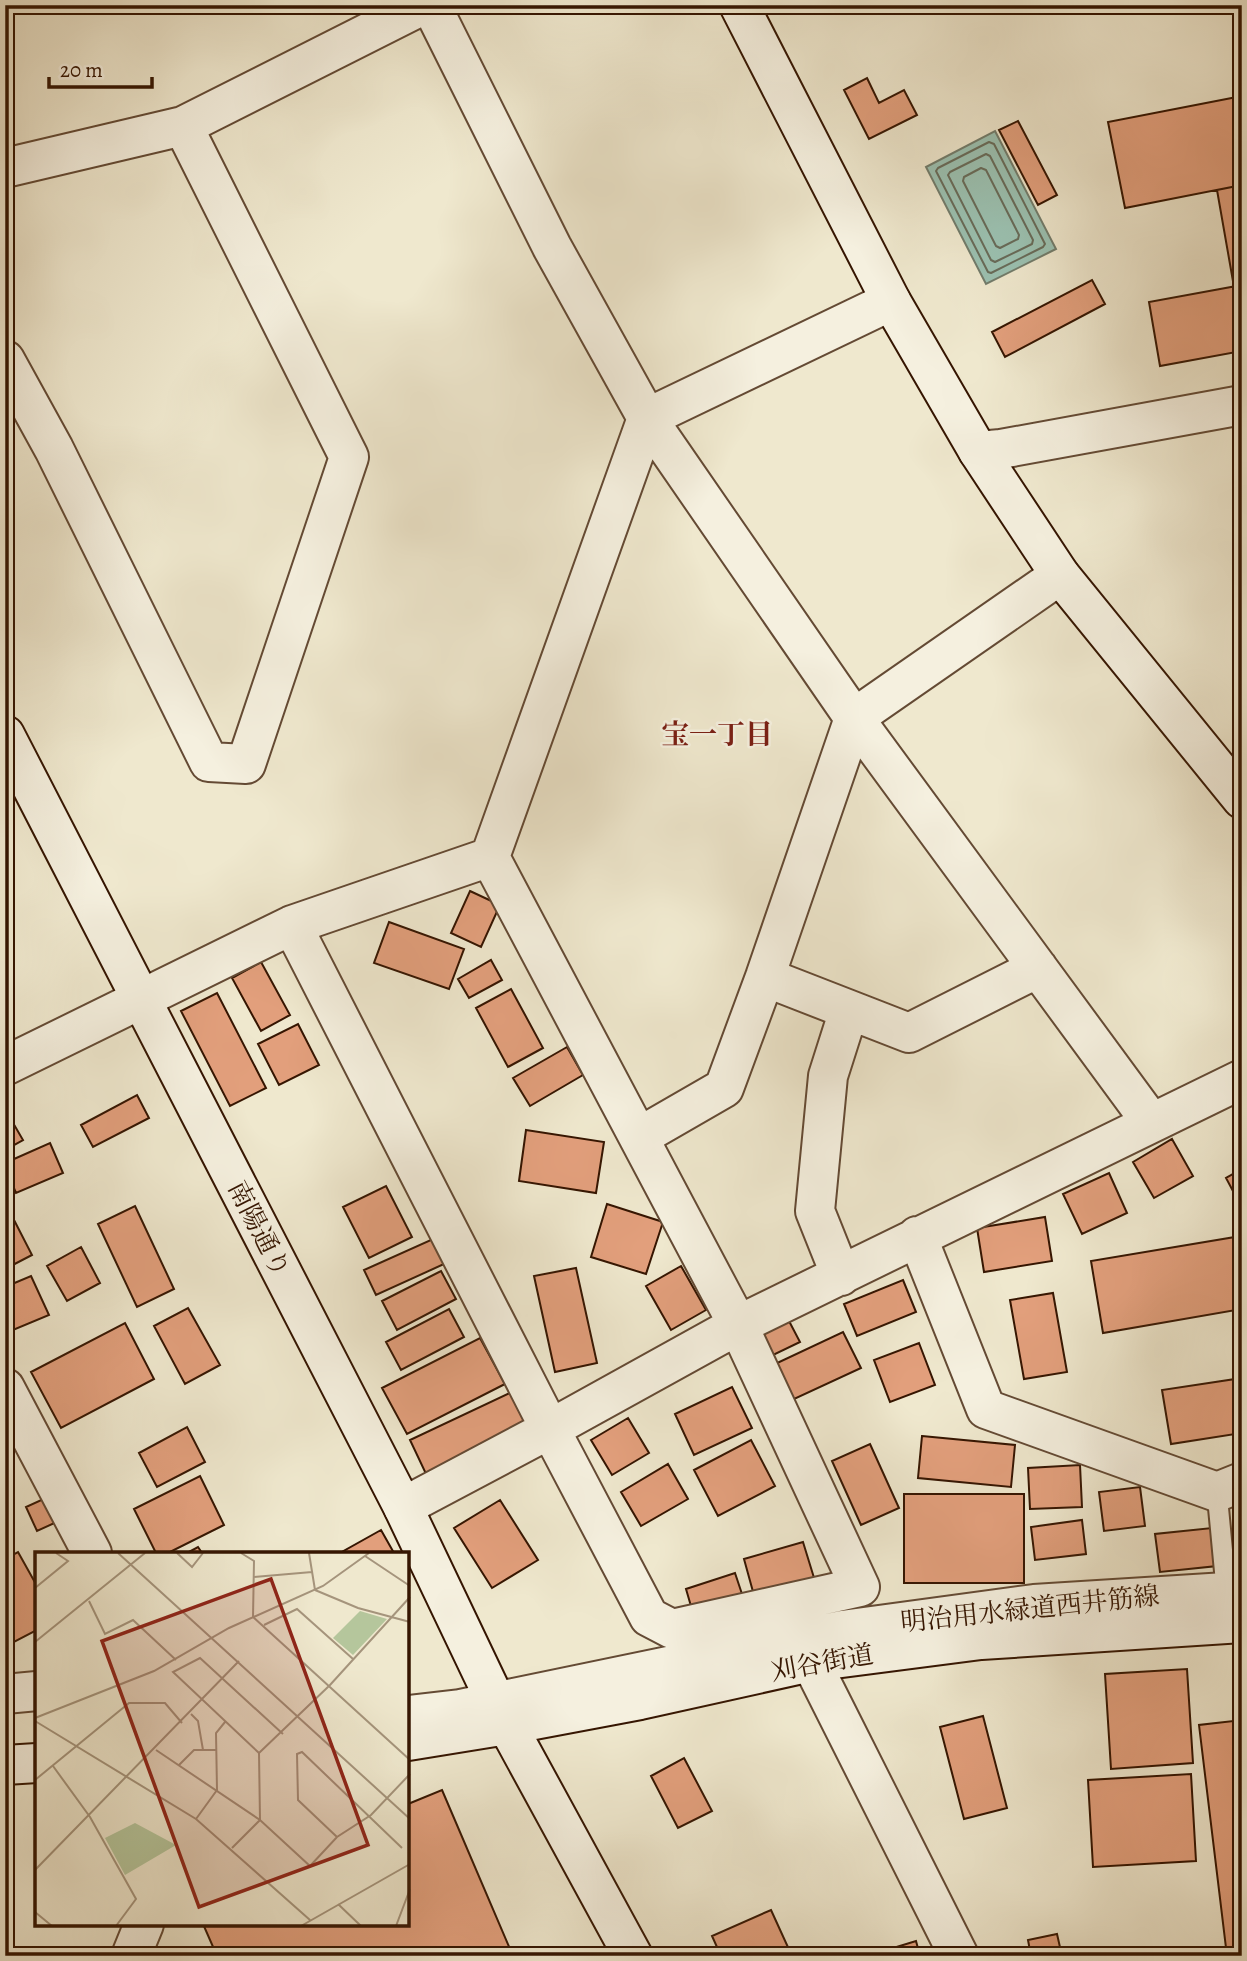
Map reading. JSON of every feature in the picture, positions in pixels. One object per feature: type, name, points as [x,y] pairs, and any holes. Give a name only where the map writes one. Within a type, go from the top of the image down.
[{"type":"street","points":[[5,168],[183,126],[423,5]]},
{"type":"street","points":[[432,5],[552,247],[647,418],[854,718],[1151,1122]]},
{"type":"street","points":[[739,5],[891,301],[978,451],[1060,575],[1242,799]]},
{"type":"street","points":[[5,360],[54,449],[209,762],[246,764],[349,457],[183,126]]},
{"type":"street","points":[[292,925],[649,1617],[673,1629],[860,1587],[738,1325],[490,858],[647,418],[891,301]]},
{"type":"street","points":[[978,451],[1242,405]]},
{"type":"street","points":[[639,1137],[724,1088],[854,718],[1060,575]]},
{"type":"street","name":"南陽通り","points":[[5,735],[402,1507],[502,1713],[633,1956]]},
{"type":"street","points":[[5,1066],[292,925],[490,858]]},
{"type":"street","points":[[765,977],[909,1033],[1038,968]]},
{"type":"street","points":[[841,1276],[815,1211],[828,1076],[849,1010]]},
{"type":"street","points":[[402,1507],[738,1325],[1242,1079]]},
{"type":"street","points":[[917,1236],[986,1409],[1229,1487]]},
{"type":"street","points":[[5,1388],[91,1552]]},
{"type":"street","name":"明治用水緑道西井筋線","points":[[410,1715],[460,1709],[502,1713],[842,1630],[1034,1604],[1235,1607]]},
{"type":"street","name":"刈谷街道","points":[[410,1740],[502,1713],[640,1700],[811,1662],[1235,1607]]},
{"type":"street","points":[[811,1662],[959,1956]]},
{"type":"street","points":[[5,1694],[35,1691]]},
{"type":"street","points":[[5,1718],[35,1717]]},
{"type":"street","points":[[5,1765],[35,1763]]},
{"type":"street","points":[[131,1956],[143,1926]]},
{"type":"lane","points":[[1229,1487],[1235,1607]]},
{"type":"water","points":[[995,131],[1056,249],[986,284],[926,167]]},
{"type":"building","points":[[867,78],[879,103],[904,90],[917,115],[869,139],[844,90]]},
{"type":"building","points":[[1242,96],[1242,185],[1125,208],[1108,122]]},
{"type":"building","points":[[1018,121],[1057,195],[1038,205],[999,130]]},
{"type":"building","points":[[1237,186],[1242,217],[1242,285],[1234,287],[1217,190]]},
{"type":"building","points":[[1092,280],[1105,304],[1005,357],[992,332]]},
{"type":"building","points":[[1242,285],[1242,351],[1160,366],[1149,302]]},
{"type":"building","points":[[470,891],[500,905],[481,947],[451,933]]},
{"type":"building","points":[[389,922],[464,949],[449,989],[374,963]]},
{"type":"building","points":[[491,960],[502,980],[469,998],[458,979]]},
{"type":"building","points":[[261,962],[290,1015],[261,1031],[232,978]]},
{"type":"building","points":[[511,989],[543,1048],[508,1067],[476,1008]]},
{"type":"building","points":[[217,993],[266,1088],[230,1106],[181,1011]]},
{"type":"building","points":[[298,1024],[319,1065],[279,1085],[258,1044]]},
{"type":"building","points":[[567,1047],[583,1075],[530,1106],[513,1078]]},
{"type":"building","points":[[137,1095],[149,1118],[93,1147],[81,1125]]},
{"type":"building","points":[[5,1109],[23,1140],[5,1150]]},
{"type":"building","points":[[526,1130],[604,1142],[596,1193],[519,1181]]},
{"type":"building","points":[[1172,1139],[1193,1176],[1154,1198],[1133,1162]]},
{"type":"building","points":[[50,1143],[63,1173],[16,1193],[5,1163]]},
{"type":"building","points":[[1242,1169],[1242,1208],[1226,1178]]},
{"type":"building","points":[[1109,1173],[1127,1213],[1082,1234],[1063,1194]]},
{"type":"building","points":[[386,1186],[412,1237],[369,1258],[343,1207]]},
{"type":"building","points":[[607,1204],[663,1222],[646,1274],[591,1257]]},
{"type":"building","points":[[135,1206],[174,1289],[137,1307],[98,1224]]},
{"type":"building","points":[[1045,1217],[1052,1261],[984,1272],[977,1228]]},
{"type":"building","points":[[13,1218],[32,1255],[5,1269],[5,1222]]},
{"type":"building","points":[[1241,1236],[1242,1309],[1103,1333],[1091,1261]]},
{"type":"building","points":[[433,1239],[444,1264],[376,1295],[364,1270]]},
{"type":"building","points":[[81,1247],[100,1283],[67,1301],[47,1266]]},
{"type":"building","points":[[681,1266],[706,1310],[671,1330],[646,1286]]},
{"type":"building","points":[[576,1268],[597,1363],[555,1372],[534,1276]]},
{"type":"building","points":[[441,1271],[456,1299],[397,1330],[382,1301]]},
{"type":"building","points":[[31,1276],[49,1315],[13,1330],[5,1312],[5,1287]]},
{"type":"building","points":[[903,1280],[916,1312],[857,1336],[844,1304]]},
{"type":"building","points":[[1053,1293],[1067,1372],[1024,1379],[1010,1300]]},
{"type":"building","points":[[188,1308],[220,1365],[185,1384],[154,1326]]},
{"type":"building","points":[[449,1309],[464,1337],[401,1370],[386,1342]]},
{"type":"building","points":[[789,1321],[800,1342],[769,1357],[759,1336]]},
{"type":"building","points":[[125,1323],[154,1379],[61,1428],[31,1372]]},
{"type":"building","points":[[843,1332],[861,1368],[792,1400],[775,1364]]},
{"type":"building","points":[[480,1338],[505,1384],[407,1434],[382,1388]]},
{"type":"building","points":[[919,1343],[935,1385],[890,1402],[874,1360]]},
{"type":"building","points":[[1242,1378],[1242,1433],[1171,1444],[1162,1390]]},
{"type":"building","points":[[732,1387],[752,1428],[694,1455],[675,1414]]},
{"type":"building","points":[[514,1391],[531,1428],[427,1476],[410,1440]]},
{"type":"building","points":[[628,1418],[649,1453],[612,1475],[591,1440]]},
{"type":"building","points":[[187,1427],[205,1462],[157,1487],[139,1453]]},
{"type":"building","points":[[922,1436],[1015,1445],[1011,1487],[918,1478]]},
{"type":"building","points":[[751,1440],[775,1486],[718,1516],[694,1470]]},
{"type":"building","points":[[870,1444],[899,1508],[861,1525],[832,1461]]},
{"type":"building","points":[[668,1464],[688,1499],[641,1526],[621,1492]]},
{"type":"building","points":[[1080,1465],[1082,1507],[1030,1509],[1028,1468]]},
{"type":"building","points":[[200,1476],[224,1525],[170,1552],[156,1552],[134,1509]]},
{"type":"building","points":[[1140,1487],[1145,1526],[1104,1531],[1099,1492]]},
{"type":"building","points":[[904,1494],[1024,1494],[1024,1583],[904,1583]]},
{"type":"building","points":[[50,1496],[61,1520],[37,1531],[26,1507]]},
{"type":"building","points":[[500,1500],[538,1560],[492,1588],[454,1528]]},
{"type":"building","points":[[1082,1520],[1086,1554],[1035,1560],[1031,1527]]},
{"type":"building","points":[[1212,1528],[1217,1566],[1160,1572],[1155,1534]]},
{"type":"building","points":[[381,1530],[393,1552],[342,1552]]},
{"type":"building","points":[[803,1542],[815,1581],[755,1599],[744,1559]]},
{"type":"building","points":[[198,1547],[201,1552],[189,1552]]},
{"type":"building","points":[[18,1552],[35,1582],[35,1631],[12,1643],[5,1632],[5,1559]]},
{"type":"building","points":[[735,1573],[743,1597],[693,1613],[686,1589]]},
{"type":"building","points":[[1187,1669],[1193,1763],[1111,1769],[1105,1674]]},
{"type":"building","points":[[983,1716],[1007,1808],[964,1819],[940,1727]]},
{"type":"building","points":[[1242,1720],[1242,1956],[1227,1956],[1199,1725]]},
{"type":"building","points":[[684,1758],[712,1811],[678,1828],[651,1776]]},
{"type":"building","points":[[1191,1774],[1196,1861],[1093,1867],[1088,1780]]},
{"type":"building","points":[[442,1790],[513,1956],[217,1956],[204,1926],[410,1926],[410,1803]]},
{"type":"building","points":[[771,1910],[792,1956],[721,1956],[712,1936]]},
{"type":"building","points":[[1057,1934],[1062,1956],[1031,1956],[1028,1940]]},
{"type":"building","points":[[916,1941],[920,1956],[867,1956]]},
{"type":"district","name":"宝一丁目","points":[[717,735]]}]
